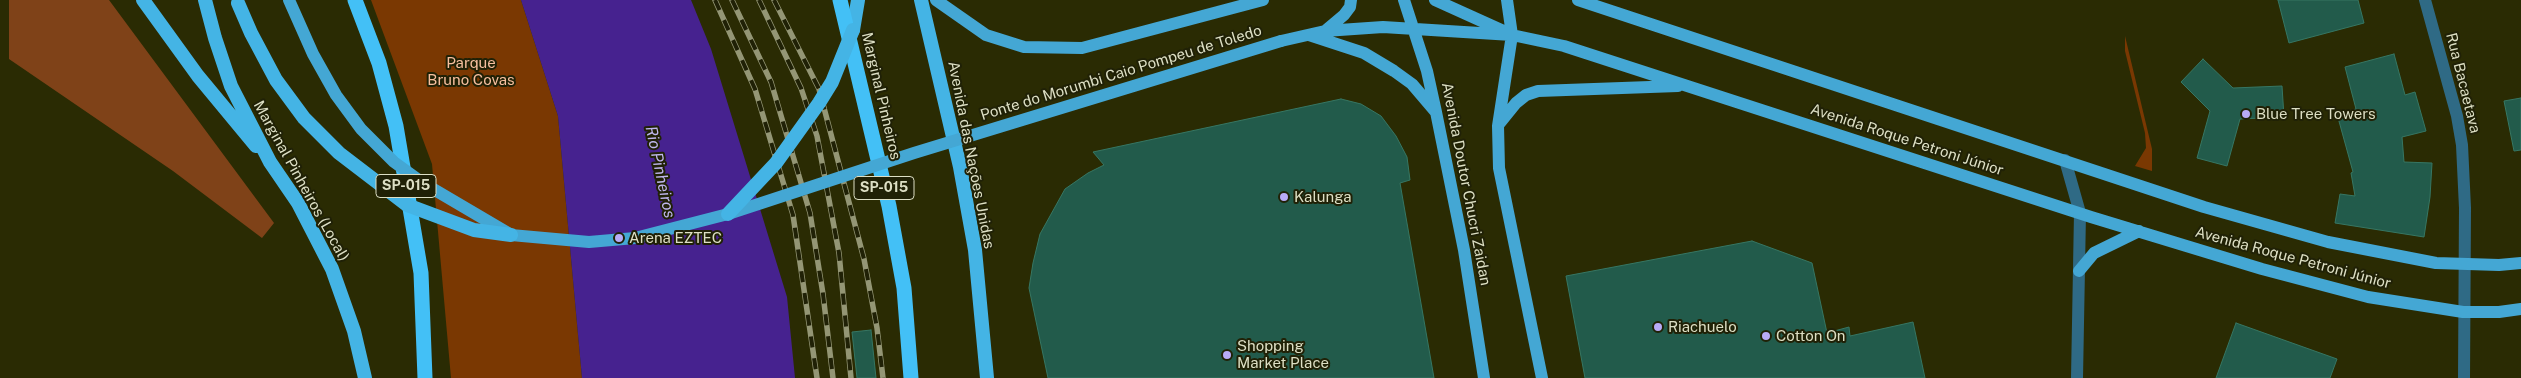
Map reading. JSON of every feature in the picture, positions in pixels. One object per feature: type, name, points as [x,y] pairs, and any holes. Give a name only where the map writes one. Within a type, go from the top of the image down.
[{"type":"highway","points":[[143,0],[198,76],[270,162]]},
{"type":"highway","name":"Marginal Pinheiros (Local)","points":[[205,0],[231,86],[270,162],[298,203],[332,269],[354,331],[365,378]]},
{"type":"highway","name":"SP-015","points":[[355,0],[379,63],[396,126],[421,273],[425,378]]},
{"type":"highway","name":"Marginal Pinheiros","points":[[840,0],[888,206],[904,288],[911,378]]},
{"type":"highway","points":[[728,214],[776,162],[820,103],[832,82],[853,30],[858,0]]},
{"type":"highway","name":"Avenida das Nações Unidas","points":[[921,0],[960,167],[973,242],[987,378]]},
{"type":"highway","points":[[238,1],[251,33],[276,80],[304,118],[339,153],[414,208],[474,230],[511,234]]},
{"type":"main road","name":"Ponte do Morumbi Caio Pompeu de Toledo","points":[[289,0],[313,54],[336,95],[361,129],[394,162],[423,183],[511,234],[589,242],[635,238],[728,214],[914,153],[1280,41]]},
{"type":"main road","points":[[936,0],[986,35],[1024,47],[1082,48],[1264,0]]},
{"type":"main road","points":[[1325,31],[1350,8],[1351,0]]},
{"type":"main road","name":"Avenida Doutor Chucri Zaidan","points":[[1404,0],[1427,71],[1436,112],[1464,250],[1484,378]]},
{"type":"main road","points":[[1435,0],[1512,35]]},
{"type":"main road","points":[[1507,0],[1512,35],[1498,126],[1499,168],[1542,378]]},
{"type":"main road","name":"Avenida Roque Petroni Júnior","points":[[1578,0],[2204,207],[2328,242],[2436,262],[2499,265],[2521,263]]},
{"type":"main road","name":"Avenida Roque Petroni Júnior","points":[[1280,41],[1325,31],[1368,27],[1512,35],[1564,46],[2080,213],[2262,269],[2368,297],[2463,312],[2499,312],[2521,309]]},
{"type":"main road","points":[[1309,35],[1344,44],[1394,71],[1412,84],[1436,112]]},
{"type":"main road","points":[[1498,126],[1516,103],[1526,95],[1538,91],[1686,86]]},
{"type":"main road","points":[[2079,271],[2094,253],[2139,231]]},
{"type":"street","name":"Rua Bacaetava","points":[[2425,0],[2457,116],[2462,145],[2464,171],[2464,378]]},
{"type":"street","points":[[2065,160],[2080,213],[2077,378]]},
{"type":"green space","name":"Parque Bruno Covas","points":[[371,0],[521,0],[558,116],[582,378],[451,378],[432,164]]},
{"type":"green space","points":[[2125,36],[2152,149],[2152,171],[2135,166],[2146,148],[2145,133],[2125,51]]},
{"type":"shaded area","points":[[9,0],[109,0],[274,223],[262,238],[173,171],[9,59]]},
{"type":"water","name":"Rio Pinheiros","points":[[521,0],[691,0],[711,49],[787,297],[795,378],[582,378],[558,116]]},
{"type":"building","points":[[2278,0],[2358,0],[2364,23],[2289,43]]},
{"type":"building","points":[[2394,54],[2405,95],[2415,92],[2426,131],[2402,137],[2404,162],[2432,163],[2430,197],[2424,237],[2335,223],[2340,194],[2355,196],[2351,173],[2353,172],[2337,114],[2356,109],[2345,67]]},
{"type":"building","name":"Blue Tree Towers","points":[[2203,59],[2233,88],[2282,86],[2284,117],[2240,119],[2227,166],[2197,158],[2210,111],[2181,82]]},
{"type":"building","points":[[2521,98],[2521,150],[2514,151],[2504,101]]},
{"type":"building","points":[[1341,99],[1361,104],[1381,116],[1396,136],[1407,157],[1410,180],[1400,183],[1434,378],[1048,378],[1029,288],[1033,263],[1040,234],[1065,189],[1088,173],[1104,165],[1093,152]]},
{"type":"building","points":[[1752,241],[1812,263],[1827,333],[1849,327],[1850,336],[1913,322],[1925,378],[1585,378],[1566,276]]},
{"type":"building","points":[[2236,323],[2337,359],[2330,378],[2216,378]]},
{"type":"building","points":[[871,330],[876,378],[857,378],[852,332]]},
{"type":"railway","points":[[715,0],[755,89],[793,215],[817,378]]},
{"type":"railway","points":[[732,0],[771,82],[810,213],[823,294],[833,378]]},
{"type":"railway","points":[[759,0],[801,88],[817,136],[839,253],[851,378]]},
{"type":"railway","points":[[774,0],[819,89],[864,259],[877,328],[883,378]]},
{"type":"place","name":"Blue Tree Towers","points":[[2246,114]]},
{"type":"place","name":"Kalunga","points":[[1284,197]]},
{"type":"place","name":"Arena EZTEC","points":[[619,238]]},
{"type":"place","name":"Riachuelo","points":[[1658,327]]},
{"type":"place","name":"Cotton On","points":[[1766,336]]},
{"type":"place","name":"Shopping Market Place","points":[[1227,355]]}]
